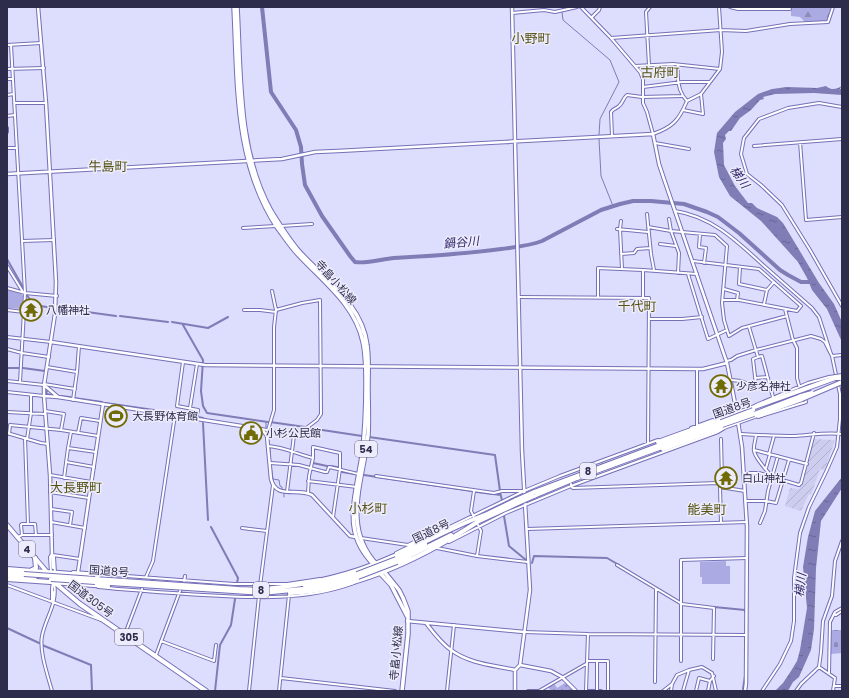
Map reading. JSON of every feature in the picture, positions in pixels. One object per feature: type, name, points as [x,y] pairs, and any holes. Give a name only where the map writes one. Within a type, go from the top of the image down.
[{"type":"highway","name":"国道8号","points":[[534,494],[622,462],[643,453],[650,448],[721,422],[753,414],[842,378]]},
{"type":"highway","points":[[721,422],[748,409],[842,382]]},
{"type":"highway","points":[[650,448],[674,446],[738,422],[753,414],[801,394]]},
{"type":"highway","name":"国道8号","points":[[398,561],[487,514],[627,457],[643,453]]},
{"type":"highway","name":"国道8号","points":[[7,570],[166,587],[260,591],[285,589],[333,581],[398,561],[479,524],[516,502]]},
{"type":"highway","points":[[374,564],[456,526],[487,514]]},
{"type":"highway","points":[[26,573],[36,568],[35,558]]},
{"type":"highway","name":"8","points":[[260,591],[266,594],[299,593],[332,588],[382,572],[398,561]]},
{"type":"highway","name":"8","points":[[356,574],[374,564]]},
{"type":"highway","name":"8","points":[[26,573],[51,571],[159,581],[162,583]]},
{"type":"highway","name":"国道305号","points":[[51,571],[54,582],[66,593],[206,691]]},
{"type":"highway","name":"国道8号","points":[[7,575],[26,573]]},
{"type":"highway","name":"8","points":[[7,580],[137,587],[166,587]]},
{"type":"highway","name":"国道8号","points":[[95,580],[162,583],[260,591]]},
{"type":"highway","points":[[66,593],[66,586],[70,583]]},
{"type":"main road","name":"寺畠小松線","points":[[234,7],[240,116],[249,160],[257,188],[279,226],[296,248],[344,297],[354,311],[362,328],[367,344],[368,435],[356,516],[358,538]]},
{"type":"main road","name":"寺畠小松線","points":[[237,7],[243,116],[249,160]]},
{"type":"main road","name":"寺畠小松線","points":[[367,367],[365,425],[353,520],[360,548],[399,590],[408,611],[408,634],[402,691]]},
{"type":"main road","name":"4","points":[[7,525],[20,536],[35,558],[51,571]]},
{"type":"street","points":[[38,7],[44,68],[56,296],[55,314],[44,384],[50,475],[52,535],[51,571]]},
{"type":"street","points":[[512,7],[520,367],[524,491],[530,590],[520,666],[515,670]]},
{"type":"street","points":[[512,13],[546,9],[555,12],[577,7]]},
{"type":"street","points":[[582,7],[640,72],[643,79],[644,87],[642,97],[653,134],[659,164],[727,362],[741,434],[746,501],[747,558],[745,691]]},
{"type":"street","points":[[592,17],[600,7]]},
{"type":"street","points":[[643,79],[649,65],[646,12],[650,7]]},
{"type":"street","points":[[7,174],[210,163],[294,157],[363,149],[653,134],[664,130],[671,125],[681,115],[687,101],[701,94],[720,69],[722,52],[719,7]]},
{"type":"street","points":[[730,7],[738,9],[790,9]]},
{"type":"street","points":[[611,38],[721,30],[746,31],[790,24],[828,22],[833,7]]},
{"type":"street","points":[[7,45],[41,43]]},
{"type":"street","points":[[11,45],[24,292],[24,338],[20,382]]},
{"type":"street","points":[[634,66],[678,65],[720,69]]},
{"type":"street","points":[[678,65],[677,76],[682,96],[687,101]]},
{"type":"street","points":[[7,69],[44,68]]},
{"type":"street","points":[[7,79],[12,79]]},
{"type":"street","points":[[644,87],[679,82],[710,82]]},
{"type":"street","points":[[7,95],[14,94]]},
{"type":"street","points":[[683,110],[703,114],[701,94]]},
{"type":"street","points":[[612,136],[611,112],[613,109],[620,106],[624,96],[682,96]]},
{"type":"street","points":[[14,103],[46,103]]},
{"type":"street","points":[[842,108],[819,103],[788,108],[759,119],[744,138],[741,154],[746,174],[782,205],[842,306]]},
{"type":"street","points":[[7,116],[15,115]]},
{"type":"street","points":[[754,146],[842,139]]},
{"type":"street","points":[[800,142],[806,220],[842,217]]},
{"type":"street","points":[[655,143],[689,149]]},
{"type":"street","points":[[7,148],[17,148]]},
{"type":"street","points":[[675,211],[687,213],[700,218],[719,228],[735,240],[812,308],[819,317],[832,356],[840,402],[840,434],[837,447],[809,507],[800,533],[794,578],[794,621],[791,641],[780,664],[762,691]]},
{"type":"street","points":[[647,214],[648,232],[654,270]]},
{"type":"street","points":[[669,220],[671,231],[679,253],[678,273]]},
{"type":"street","points":[[621,221],[622,269]]},
{"type":"street","points":[[244,228],[312,224]]},
{"type":"street","points":[[648,227],[671,231],[714,235],[728,246],[722,300],[724,320],[729,336],[742,328],[750,327],[752,324],[787,316]]},
{"type":"street","points":[[617,229],[648,232]]},
{"type":"street","points":[[700,234],[699,247],[706,248],[704,263]]},
{"type":"street","points":[[22,241],[54,240]]},
{"type":"street","points":[[660,244],[676,246]]},
{"type":"street","points":[[621,254],[634,254],[638,249],[650,248]]},
{"type":"street","points":[[693,262],[759,269],[801,305],[797,311],[737,300],[722,300]]},
{"type":"street","points":[[7,266],[24,292]]},
{"type":"street","points":[[740,267],[739,284],[767,290]]},
{"type":"street","points":[[598,298],[598,268],[654,270],[697,274]]},
{"type":"street","points":[[643,270],[643,298]]},
{"type":"street","points":[[688,274],[708,339],[727,330]]},
{"type":"street","points":[[764,304],[767,290],[774,282]]},
{"type":"street","points":[[7,288],[24,292],[56,296]]},
{"type":"street","points":[[724,289],[738,292],[737,300]]},
{"type":"street","points":[[268,430],[274,410],[273,365],[276,311],[272,291]]},
{"type":"street","points":[[519,297],[650,298],[650,448]]},
{"type":"street","points":[[7,392],[58,397],[305,436],[305,429],[317,420],[321,414],[320,300],[302,302],[276,311],[244,310]]},
{"type":"street","points":[[785,309],[793,340],[797,348],[797,378],[801,394]]},
{"type":"street","points":[[7,310],[24,312]]},
{"type":"street","points":[[649,319],[682,319],[702,317]]},
{"type":"street","points":[[750,327],[758,357]]},
{"type":"street","points":[[7,336],[203,365],[703,369],[727,362],[737,356],[756,350],[811,336],[825,342],[832,356]]},
{"type":"street","points":[[72,400],[75,389],[79,346]]},
{"type":"street","points":[[7,349],[49,357]]},
{"type":"street","points":[[832,356],[842,355]]},
{"type":"street","points":[[756,385],[753,358],[762,356],[773,397]]},
{"type":"street","points":[[183,362],[176,406],[198,410],[196,419]]},
{"type":"street","points":[[190,408],[197,364]]},
{"type":"street","points":[[47,367],[77,372]]},
{"type":"street","points":[[697,369],[697,426]]},
{"type":"street","points":[[748,409],[773,397],[801,394],[808,384],[829,377],[842,375]]},
{"type":"street","points":[[755,378],[768,377]]},
{"type":"street","points":[[731,380],[741,381],[751,385],[769,384]]},
{"type":"street","points":[[7,381],[44,384],[75,389]]},
{"type":"street","points":[[44,384],[58,397]]},
{"type":"street","points":[[28,524],[26,439],[31,413],[31,395]]},
{"type":"street","points":[[78,572],[103,404]]},
{"type":"street","points":[[7,412],[45,412],[64,414],[62,430]]},
{"type":"street","points":[[146,578],[153,561],[175,415]]},
{"type":"street","points":[[78,433],[81,418],[100,421]]},
{"type":"street","points":[[387,559],[524,491],[602,461],[650,448],[718,418],[721,422]]},
{"type":"street","points":[[48,444],[8,433],[10,425],[62,430],[98,436]]},
{"type":"street","points":[[398,561],[403,564],[437,548],[479,524],[571,485],[718,432],[728,426]]},
{"type":"street","points":[[248,691],[273,485],[267,436],[261,429]]},
{"type":"street","points":[[64,478],[71,432]]},
{"type":"street","points":[[741,434],[795,436],[840,434]]},
{"type":"street","points":[[744,473],[759,473],[799,485],[807,464],[814,434]]},
{"type":"street","points":[[287,492],[289,464],[294,435]]},
{"type":"street","points":[[756,435],[754,450],[760,463],[766,468],[773,478]]},
{"type":"street","points":[[766,468],[774,436]]},
{"type":"street","points":[[721,439],[722,481],[720,486],[722,523]]},
{"type":"street","points":[[268,446],[278,446],[312,458]]},
{"type":"street","points":[[308,493],[308,481],[313,447],[339,452],[340,469],[333,517]]},
{"type":"street","points":[[68,448],[96,452]]},
{"type":"street","points":[[754,450],[807,464]]},
{"type":"street","points":[[760,523],[765,511],[766,501],[778,456]]},
{"type":"street","points":[[746,501],[766,501],[776,504],[789,460]]},
{"type":"street","points":[[66,462],[94,467]]},
{"type":"street","points":[[270,463],[299,465],[325,472],[327,472],[329,467],[340,469],[344,472],[359,474]]},
{"type":"street","points":[[50,475],[91,482]]},
{"type":"street","points":[[376,476],[474,491],[494,493],[502,491],[524,491]]},
{"type":"street","points":[[308,481],[357,487]]},
{"type":"street","points":[[571,485],[573,488],[718,483],[720,486],[745,491]]},
{"type":"street","points":[[273,485],[276,489],[287,492],[308,493],[318,500],[350,536],[408,545],[430,534],[431,536]]},
{"type":"street","points":[[473,516],[471,511],[474,491]]},
{"type":"street","points":[[50,492],[89,498]]},
{"type":"street","points":[[51,509],[72,512],[70,525]]},
{"type":"street","points":[[51,522],[84,528]]},
{"type":"street","points":[[527,529],[747,522]]},
{"type":"street","points":[[36,535],[35,524],[21,525],[20,536],[52,535]]},
{"type":"street","points":[[477,556],[481,531],[479,524]]},
{"type":"street","points":[[242,528],[267,531]]},
{"type":"street","points":[[797,691],[801,684],[819,667],[823,622],[832,596],[835,561],[842,541]]},
{"type":"street","points":[[437,548],[477,556],[528,562]]},
{"type":"street","points":[[52,554],[80,559]]},
{"type":"street","points":[[52,554],[50,558],[54,582],[52,588],[53,602]]},
{"type":"street","points":[[681,660],[681,560],[747,558]]},
{"type":"street","points":[[617,565],[682,604],[714,608],[713,659]]},
{"type":"street","points":[[78,584],[85,586],[179,592],[260,591],[350,571],[356,574]]},
{"type":"street","points":[[62,573],[78,572],[234,584],[260,591],[290,595],[331,590],[349,585],[369,576]]},
{"type":"street","points":[[184,581],[185,576]]},
{"type":"street","points":[[7,585],[107,622]]},
{"type":"street","points":[[655,682],[656,589]]},
{"type":"street","points":[[125,634],[141,590]]},
{"type":"street","points":[[52,691],[42,648],[42,637],[53,602],[53,592]]},
{"type":"street","points":[[156,656],[179,592]]},
{"type":"street","points":[[279,691],[290,595]]},
{"type":"street","points":[[829,673],[830,622],[834,614],[842,610]]},
{"type":"street","points":[[407,621],[524,632],[746,635]]},
{"type":"street","points":[[425,622],[451,651],[481,664],[500,666],[515,670]]},
{"type":"street","points":[[447,691],[454,625]]},
{"type":"street","points":[[588,634],[586,691],[601,691]]},
{"type":"street","points":[[161,641],[214,661],[216,646]]},
{"type":"street","points":[[597,661],[597,691]]},
{"type":"street","points":[[528,691],[539,691],[587,663],[608,661],[608,691]]},
{"type":"street","points":[[520,666],[549,670],[562,677],[576,691]]},
{"type":"street","points":[[671,691],[672,684],[676,676],[689,670],[702,667],[709,670],[714,676],[716,691]]},
{"type":"street","points":[[819,667],[835,678],[833,691]]},
{"type":"street","points":[[515,670],[515,691]]},
{"type":"street","points":[[684,691],[689,670]]},
{"type":"street","points":[[708,691],[710,681],[714,676]]},
{"type":"street","points":[[281,678],[395,691]]},
{"type":"street","points":[[696,691],[699,678],[710,681]]},
{"type":"street","points":[[663,691],[672,684]]},
{"type":"street","points":[[834,686],[842,686]]},
{"type":"shaded area","points":[[814,439],[835,440],[826,466],[824,470],[820,469],[811,495],[809,494],[801,511],[785,506],[790,488],[799,489],[803,483]]},
{"type":"green space","points":[[791,7],[831,7],[827,21],[805,22],[800,17],[791,16]]},
{"type":"green space","points":[[7,290],[23,296],[22,309],[7,308]]},
{"type":"green space","points":[[726,561],[726,566],[730,566],[730,584],[702,584],[702,577],[700,577],[700,562]]},
{"type":"green space","points":[[831,630],[842,630],[842,653],[831,654]]},
{"type":"green space","points":[[554,683],[557,688],[565,683],[573,691],[551,691],[548,687]]},
{"type":"water","points":[[826,86],[830,89],[834,89],[842,86],[839,90],[842,88],[842,95],[814,93],[775,94],[763,97],[764,99],[760,100],[751,110],[740,118],[731,131],[725,135],[726,139],[723,143],[724,165],[735,186],[748,203],[752,203],[757,208],[777,217],[783,223],[819,283],[834,304],[842,322],[842,342],[827,309],[812,290],[798,262],[761,221],[730,196],[719,177],[714,152],[717,133],[735,112],[758,94],[772,89],[787,87],[817,88]]},
{"type":"water","points":[[842,477],[842,488],[821,521],[816,568],[814,629],[811,650],[799,677],[793,682],[788,691],[775,691],[783,683],[791,671],[797,661],[800,650],[807,608],[803,567],[808,537],[815,511]]},
{"type":"waterway","name":"鍋谷川","points":[[262,7],[271,92],[296,130],[301,147],[305,185],[322,216],[355,262],[474,252],[511,248],[537,243],[601,210],[633,201],[651,201],[684,204],[718,217],[739,233],[780,270],[801,282],[813,282]]},
{"type":"waterway","points":[[563,7],[563,20],[610,60],[619,82],[600,119],[599,135]]},
{"type":"waterway","points":[[599,139],[601,176],[613,206]]},
{"type":"waterway","points":[[7,259],[24,289]]},
{"type":"waterway","points":[[27,295],[33,305],[54,308]]},
{"type":"waterway","points":[[58,308],[116,316]]},
{"type":"waterway","points":[[120,316],[168,322]]},
{"type":"waterway","points":[[172,322],[208,328],[228,317]]},
{"type":"waterway","points":[[183,325],[203,360],[201,391],[203,406],[207,413],[268,422]]},
{"type":"waterway","points":[[7,368],[19,368]]},
{"type":"waterway","points":[[23,368],[45,371]]},
{"type":"waterway","points":[[47,391],[46,394],[53,395]]},
{"type":"waterway","points":[[58,396],[70,397]]},
{"type":"waterway","points":[[74,398],[102,402]]},
{"type":"waterway","points":[[105,403],[154,410]]},
{"type":"waterway","points":[[158,411],[195,416]]},
{"type":"waterway","points":[[198,417],[203,418]]},
{"type":"waterway","points":[[266,422],[266,428]]},
{"type":"waterway","points":[[270,422],[305,427]]},
{"type":"waterway","points":[[203,423],[208,520]]},
{"type":"waterway","points":[[309,428],[362,436]]},
{"type":"waterway","points":[[268,437],[269,445]]},
{"type":"waterway","points":[[369,437],[495,455],[500,491]]},
{"type":"waterway","points":[[270,448],[270,453]]},
{"type":"waterway","points":[[313,463],[327,466]]},
{"type":"waterway","points":[[271,465],[273,479],[279,480],[282,489]]},
{"type":"waterway","points":[[330,466],[337,467]]},
{"type":"waterway","points":[[342,472],[355,474]]},
{"type":"waterway","points":[[364,475],[472,491]]},
{"type":"waterway","points":[[477,492],[501,495]]},
{"type":"waterway","points":[[500,493],[502,500]]},
{"type":"waterway","points":[[504,516],[509,546],[526,560]]},
{"type":"waterway","points":[[211,527],[238,578],[237,583]]},
{"type":"waterway","points":[[532,563],[534,556],[607,558],[619,565]]},
{"type":"waterway","points":[[215,691],[220,645],[231,625],[235,599]]},
{"type":"waterway","points":[[714,607],[745,610],[745,612]]},
{"type":"waterway","points":[[7,628],[39,643]]},
{"type":"waterway","points":[[743,689],[745,676],[745,637]]},
{"type":"waterway","points":[[42,645],[91,665],[92,691]]},
{"type":"tunnel","points":[[602,462],[602,472]]},
{"type":"tunnel","points":[[142,589],[146,579]]},
{"type":"place","name":"八幡神社","points":[[31,310]]},
{"type":"place","name":"少彦名神社","points":[[721,386]]},
{"type":"place","name":"大長野体育館","points":[[116,416]]},
{"type":"place","name":"小杉公民館","points":[[251,433]]},
{"type":"place","name":"白山神社","points":[[726,478]]},
{"type":"district","name":"小野町","points":[[531,38]]},
{"type":"district","name":"古府町","points":[[660,72]]},
{"type":"district","name":"牛島町","points":[[108,166]]},
{"type":"district","name":"千代町","points":[[637,306]]},
{"type":"district","name":"大長野町","points":[[76,487]]},
{"type":"district","name":"小杉町","points":[[368,508]]},
{"type":"district","name":"能美町","points":[[707,509]]},
{"type":"water label","name":"梯川","points":[[740,177]]},
{"type":"water label","name":"梯川","points":[[800,585]]}]
